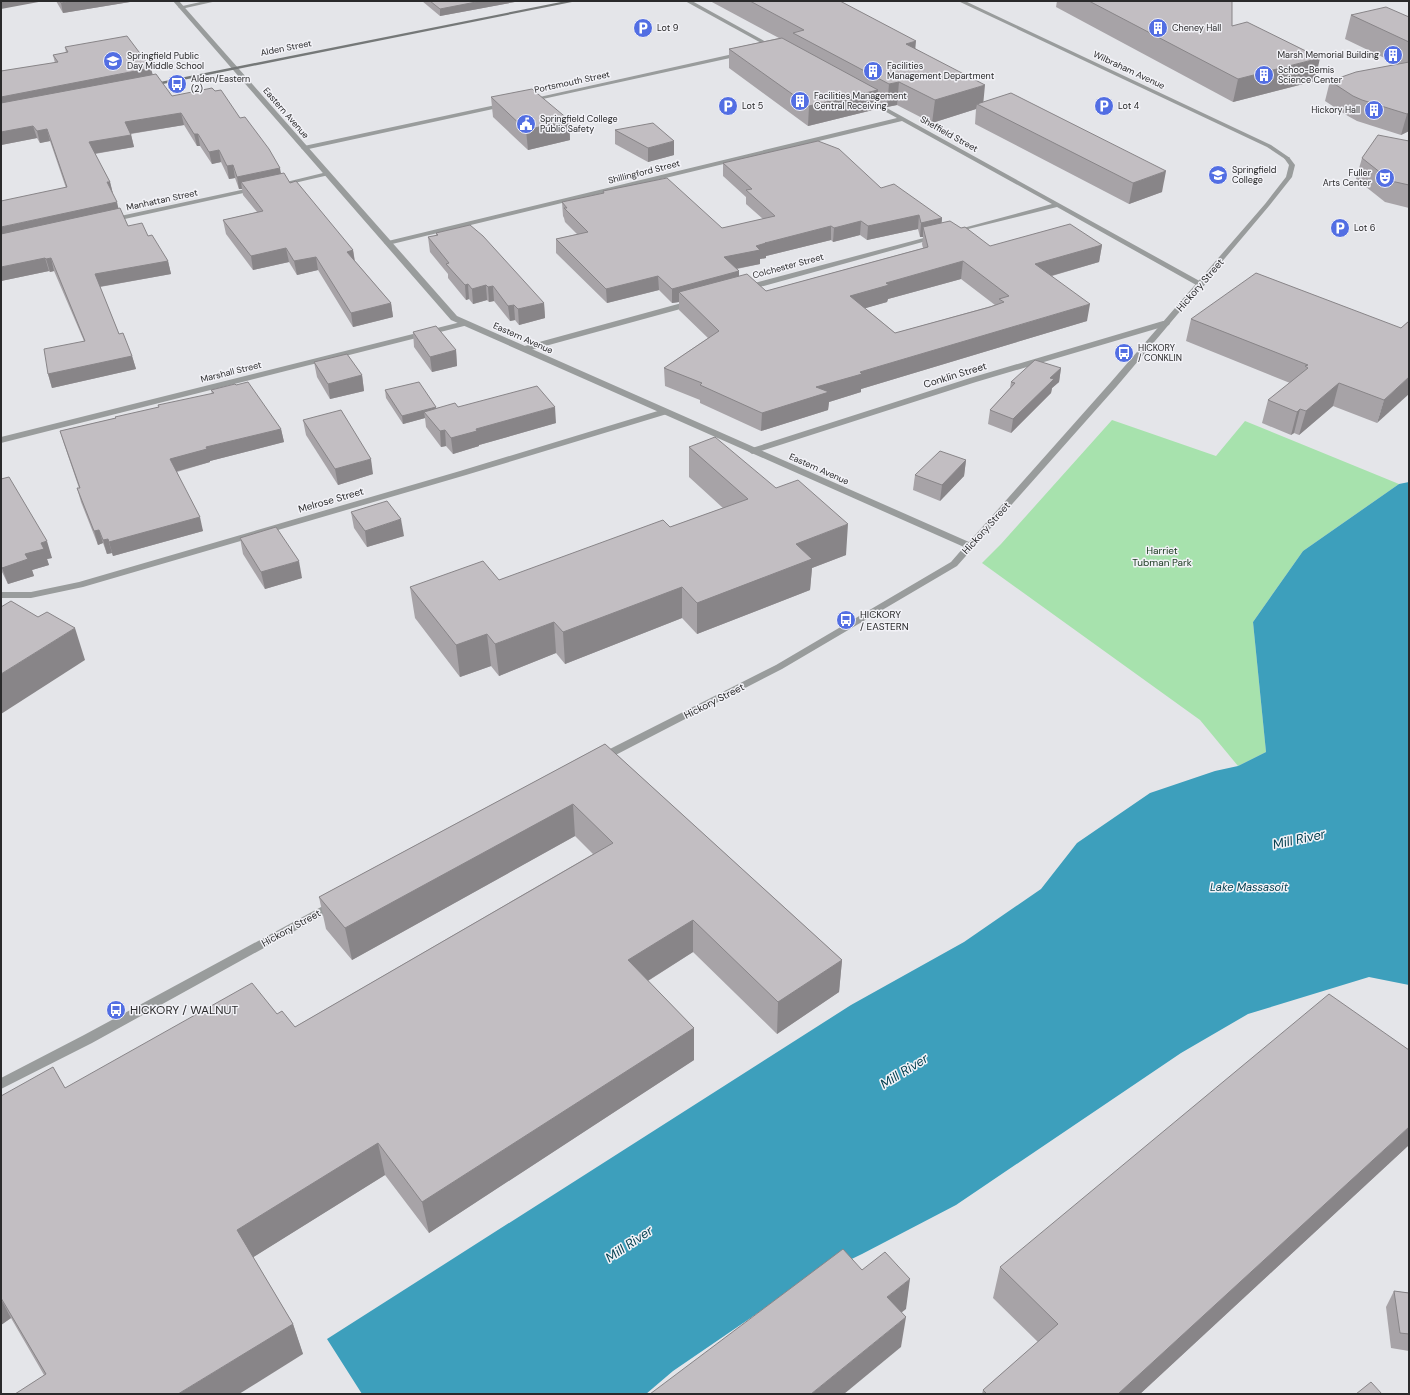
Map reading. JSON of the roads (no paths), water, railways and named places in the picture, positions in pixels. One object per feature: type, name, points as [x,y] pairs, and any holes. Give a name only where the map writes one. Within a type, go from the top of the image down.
[{"type":"main road","name":"Alden Street","points":[[140,86],[574,1]]},
{"type":"street","points":[[178,4],[214,1]]},
{"type":"street","points":[[688,1],[779,51]]},
{"type":"street","name":"Wilbraham Avenue","points":[[961,1],[1269,146],[1287,158]]},
{"type":"street","name":"Eastern Avenue","points":[[178,4],[454,318],[752,451],[970,546]]},
{"type":"street","points":[[765,49],[773,47]]},
{"type":"street","name":"Portsmouth Street","points":[[522,102],[750,52]]},
{"type":"street","name":"Sheffield Street","points":[[861,96],[1201,284]]},
{"type":"street","points":[[304,148],[514,103]]},
{"type":"street","name":"Shillingford Street","points":[[388,243],[903,119]]},
{"type":"street","name":"Hickory Street","points":[[590,764],[778,667],[954,564],[1201,284],[1284,185],[1290,177],[1292,169],[1290,161],[1287,158]]},
{"type":"street","points":[[272,186],[326,174]]},
{"type":"street","name":"Manhattan Street","points":[[102,222],[264,187]]},
{"type":"street","name":"Colchester Street","points":[[738,290],[1058,205]]},
{"type":"street","points":[[524,349],[700,300]]},
{"type":"street","name":"Marshall Street","points":[[1,440],[465,322]]},
{"type":"street","name":"Conklin Street","points":[[752,451],[974,380],[1166,323]]},
{"type":"street","name":"Melrose Street","points":[[1,595],[20,596],[80,584],[463,473],[664,412]]},
{"type":"street","name":"Hickory Street","points":[[1,1084],[88,1039],[340,900]]},
{"type":"water","name":"Lake Massasoit","points":[[1409,482],[1409,985],[1369,977],[1248,1014],[1181,1053],[956,1205],[862,1254],[800,1284],[673,1371],[646,1394],[362,1394],[327,1339],[851,1005],[964,942],[1041,889],[1077,843],[1150,793],[1215,771],[1238,766],[1266,752],[1253,622],[1303,551],[1399,484]]},
{"type":"place","name":"Lot 9","points":[[643,28]]},
{"type":"place","name":"Cheney Hall","points":[[1158,28]]},
{"type":"place","name":"Marsh Memorial Building","points":[[1393,55]]},
{"type":"place","name":"Springfield Public Day Middle School","points":[[113,61]]},
{"type":"place","name":"Facilities Management Department","points":[[873,71]]},
{"type":"place","name":"Schoo-Bemis Science Center","points":[[1264,75]]},
{"type":"place","name":"Alden/Eastern (2)","points":[[177,84]]},
{"type":"place","name":"Facilities Management Central Receiving","points":[[800,101]]},
{"type":"place","name":"Lot 5","points":[[728,106]]},
{"type":"place","name":"Lot 4","points":[[1104,106]]},
{"type":"place","name":"Hickory Hall","points":[[1374,110]]},
{"type":"place","name":"Springfield College Public Safety","points":[[526,124]]},
{"type":"place","name":"Springfield College","points":[[1218,175]]},
{"type":"place","name":"Fuller Arts Center","points":[[1385,178]]},
{"type":"place","name":"Lot 6","points":[[1340,228]]},
{"type":"place","name":"HICKORY / CONKLIN","points":[[1124,353]]},
{"type":"place","name":"HICKORY / EASTERN","points":[[846,620]]},
{"type":"place","name":"HICKORY / WALNUT","points":[[116,1010]]},
{"type":"park label","name":"Harriet Tubman Park","points":[[1162,556]]},
{"type":"water label","name":"Mill River","points":[[1299,839]]},
{"type":"water label","name":"Mill River","points":[[904,1071]]},
{"type":"water label","name":"Mill River","points":[[629,1244]]}]
